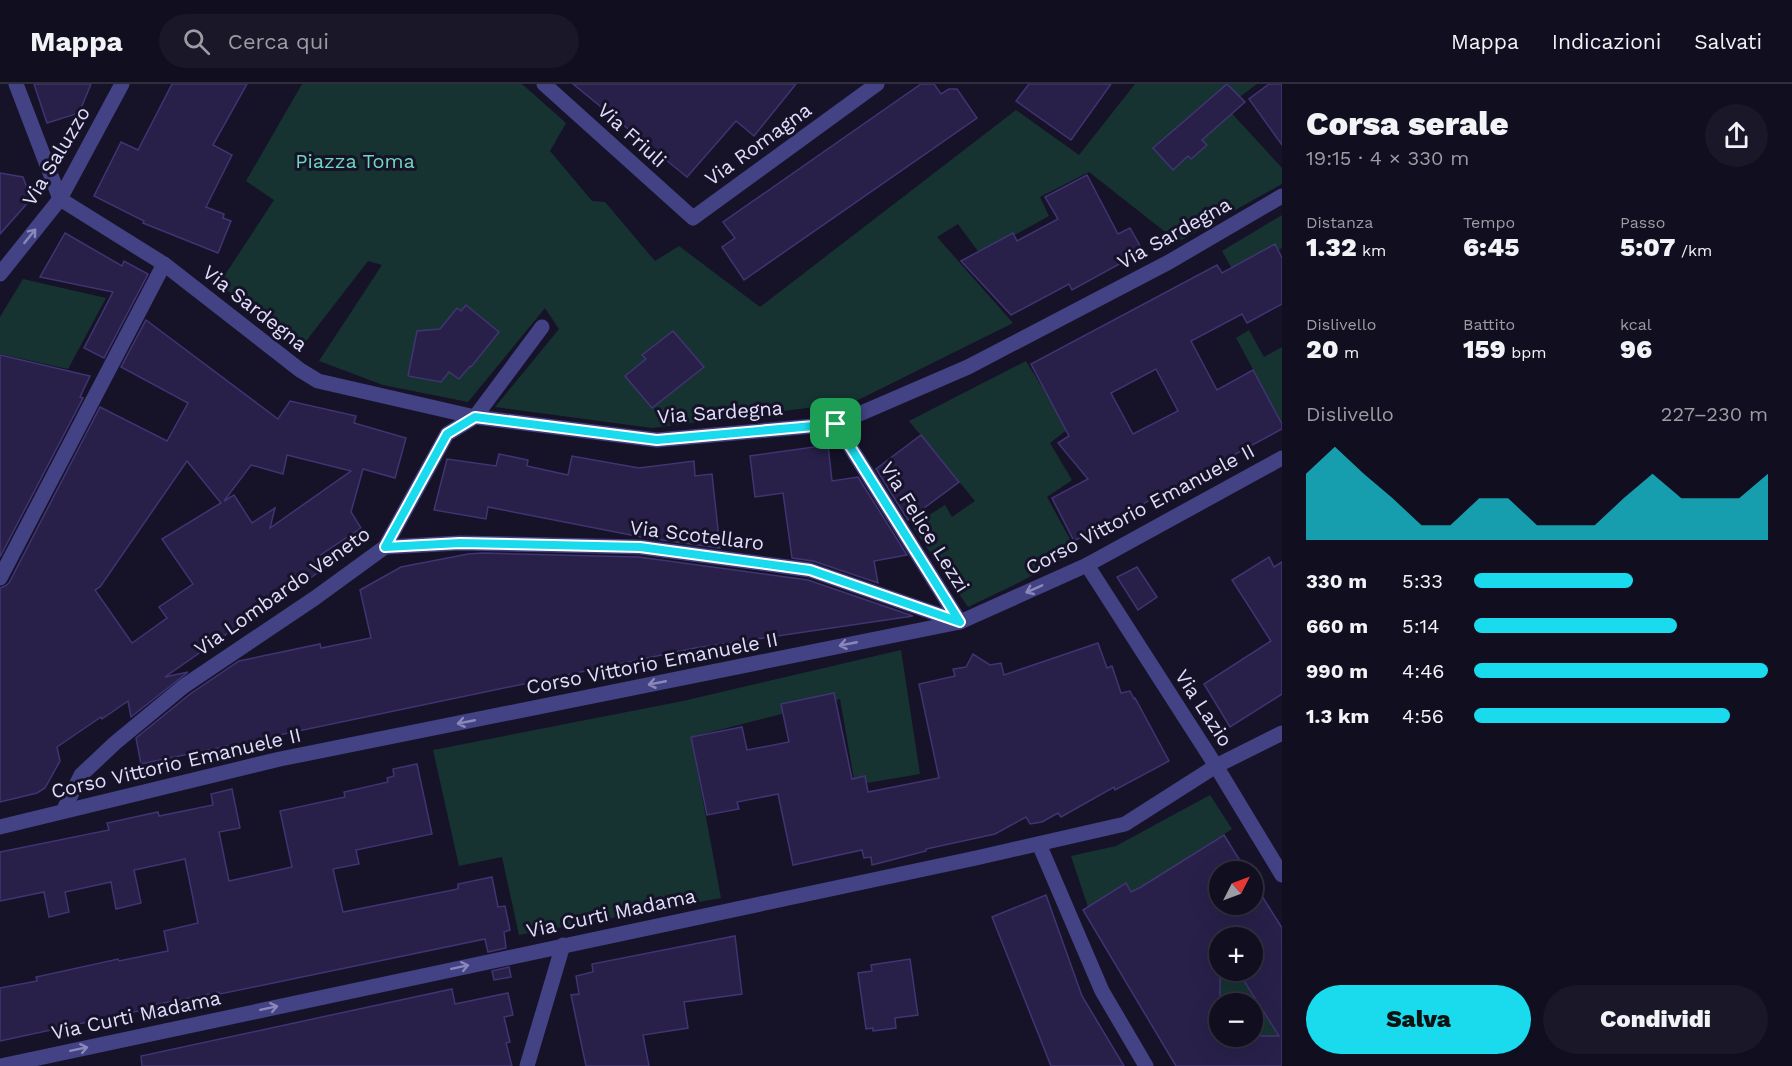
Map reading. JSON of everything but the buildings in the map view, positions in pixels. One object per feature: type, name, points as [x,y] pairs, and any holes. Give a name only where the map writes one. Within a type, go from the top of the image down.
[{"type":"street","points":[[16,84],[60,199]]},
{"type":"street","name":"Via Saluzzo","points":[[0,274],[60,199],[122,84]]},
{"type":"street","name":"Via Friuli","points":[[544,84],[693,218]]},
{"type":"street","name":"Via Romagna","points":[[693,218],[877,84]]},
{"type":"street","name":"Via Sardegna","points":[[60,199],[164,264],[300,370],[318,381],[475,417],[657,440],[836,424],[968,367],[1168,262],[1282,196]]},
{"type":"street","points":[[0,578],[164,264]]},
{"type":"street","name":"Via Lombardo Veneto","points":[[63,811],[81,775],[115,743],[184,686],[315,598],[385,547],[447,434],[475,417],[542,327]]},
{"type":"street","name":"Via Felice Lezzi","points":[[836,424],[960,622]]},
{"type":"street","name":"Corso Vittorio Emanuele II","points":[[0,827],[280,759],[960,622],[1087,565],[1282,458]]},
{"type":"street","name":"Via Scotellaro","points":[[385,547],[460,543],[640,547],[810,570],[960,622]]},
{"type":"street","name":"Via Lazio","points":[[1087,565],[1216,766],[1282,875]]},
{"type":"street","name":"Via Curti Madama","points":[[1,1066],[1125,824],[1216,766],[1282,734]]},
{"type":"street","points":[[1039,844],[1102,991],[1146,1066]]},
{"type":"street","points":[[527,1066],[563,945]]},
{"type":"green space","name":"Piazza Toma","points":[[302,84],[522,84],[566,123],[550,151],[592,201],[605,202],[655,261],[679,246],[760,307],[1016,110],[1079,155],[1135,84],[1257,84],[1226,107],[1282,168],[1282,184],[1178,242],[1089,172],[1040,197],[1049,216],[980,254],[958,224],[937,237],[1013,323],[854,402],[652,428],[495,407],[559,329],[545,308],[468,402],[383,385],[319,361],[382,265],[368,261],[300,349],[219,284],[274,200],[246,181]]},
{"type":"green space","points":[[1282,215],[1282,248],[1235,274],[1222,251]]},
{"type":"green space","points":[[23,279],[106,298],[68,369],[0,354],[0,317]]},
{"type":"green space","points":[[1249,330],[1264,357],[1282,347],[1282,423],[1236,338]]},
{"type":"green space","points":[[1026,361],[1068,429],[1050,443],[1072,480],[1047,497],[1077,552],[968,607],[912,526],[945,505],[952,517],[975,501],[909,421]]},
{"type":"green space","points":[[901,650],[920,774],[855,785],[840,699],[691,737],[721,898],[519,935],[502,857],[459,866],[433,750],[683,701]]},
{"type":"green space","points":[[1210,795],[1232,829],[1173,867],[1209,946],[1209,981],[1243,981],[1251,993],[1209,993],[1209,1000],[1141,886],[1131,892],[1125,883],[1088,907],[1071,856],[1116,846]]},
{"type":"green space","points":[[1263,1012],[1282,1042],[1263,1038]]},
{"type":"route","points":[[475,417],[657,440],[836,424],[960,622],[810,570],[640,547],[460,543],[385,547],[447,434],[475,417]]}]
